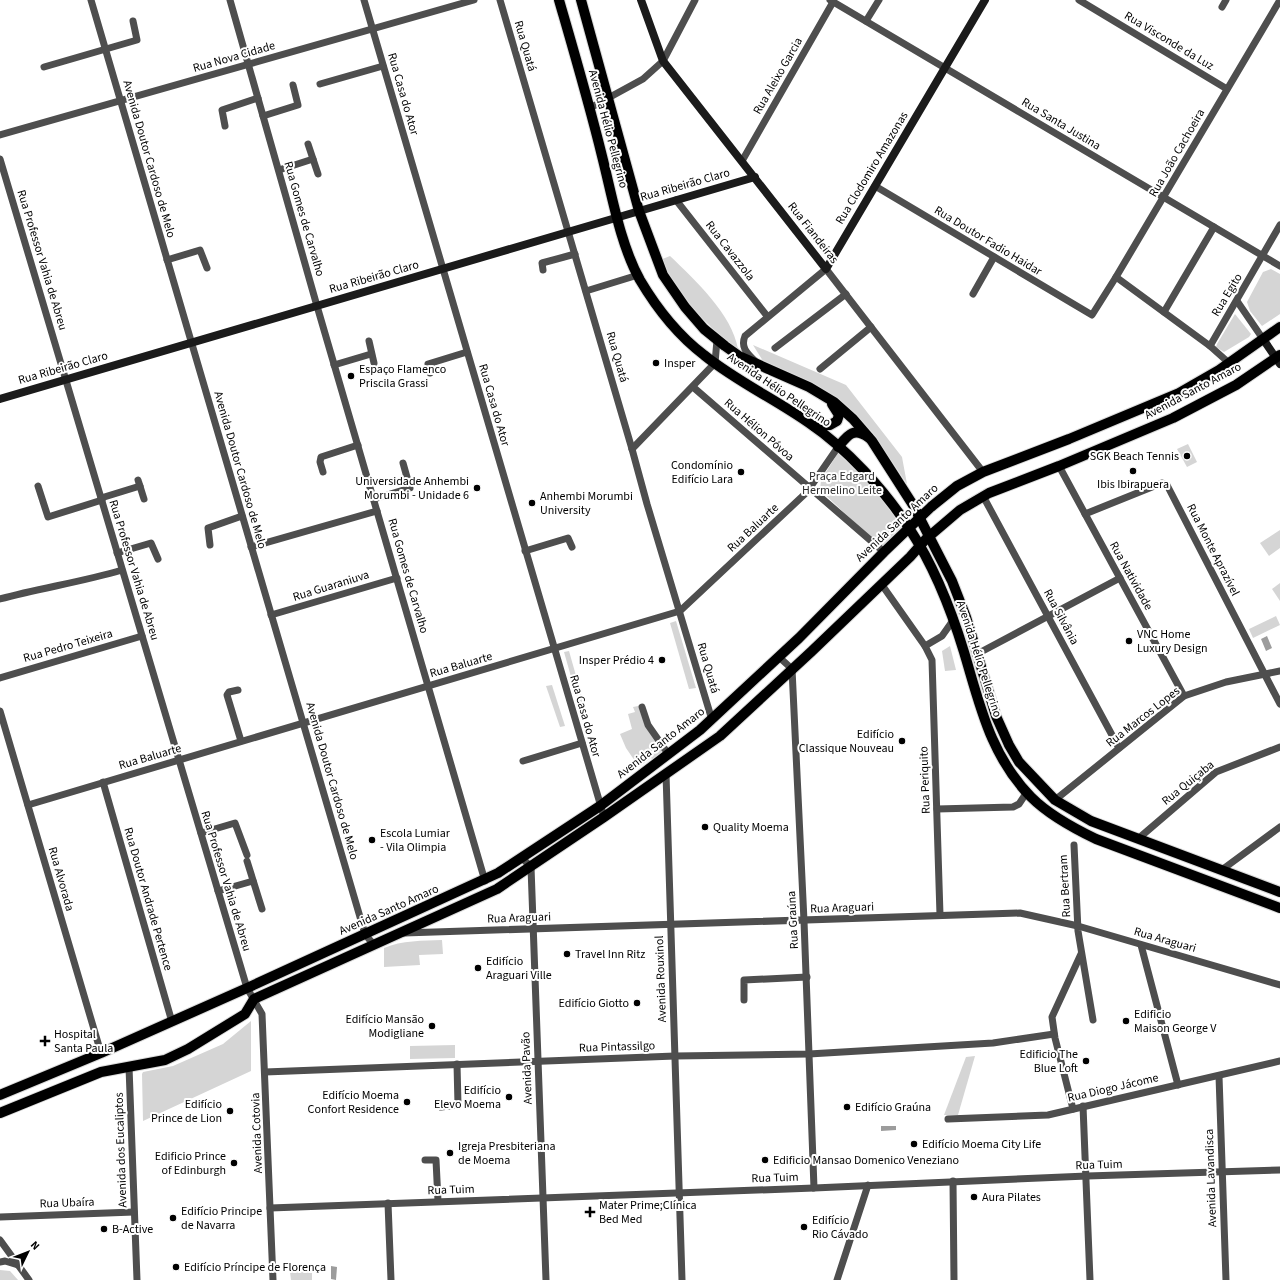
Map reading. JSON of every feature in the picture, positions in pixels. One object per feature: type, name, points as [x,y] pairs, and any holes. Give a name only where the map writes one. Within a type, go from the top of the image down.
[{"type":"main road","name":"Avenida Hélio Pellegrino","points":[[559,0],[590,108],[618,218],[638,276],[676,329],[704,355],[814,426],[838,447],[881,490],[910,528],[944,595],[954,619],[981,714],[992,739],[1014,778],[1027,792],[1062,821],[1096,840],[1280,908]]},
{"type":"main road","name":"Avenida Hélio Pellegrino","points":[[581,0],[639,211],[663,275],[685,307],[704,329],[717,340],[740,356],[809,387],[827,398],[853,419],[872,441],[920,518],[955,588],[966,617],[996,716],[1009,745],[1019,762],[1055,800],[1091,821],[1223,869],[1280,892]]},
{"type":"main road","name":"Avenida Santo Amaro","points":[[0,1095],[172,1022],[485,881],[600,806],[670,755],[712,720],[779,657],[884,552],[957,486],[983,472],[1164,400],[1229,364],[1280,327]]},
{"type":"main road","name":"Avenida Santo Amaro","points":[[254,999],[282,988],[373,944],[486,894],[531,867],[604,817],[720,736],[882,584],[919,546],[960,510],[984,496],[1173,418],[1236,385],[1279,359]]},
{"type":"main road","points":[[814,426],[833,424],[839,418],[838,412],[827,398]]},
{"type":"main road","points":[[838,447],[849,435],[855,432],[862,433],[872,441]]},
{"type":"main road","points":[[0,1113],[101,1072],[165,1060],[188,1049],[245,1014],[254,999]]},
{"type":"street","name":"Avenida Doutor Cardoso de Melo","points":[[91,0],[365,934],[373,944]]},
{"type":"street","name":"Rua Gomes de Carvalho","points":[[230,0],[317,306],[485,881]]},
{"type":"street","name":"Rua Casa do Ator","points":[[364,0],[604,817]]},
{"type":"street","name":"Rua Nova Cidade","points":[[0,135],[474,0]]},
{"type":"street","name":"Rua Quatá","points":[[500,0],[647,504],[712,720]]},
{"type":"street","name":"Rua Fiandeiras","points":[[641,0],[663,61],[755,177],[983,472]]},
{"type":"street","points":[[590,108],[643,79],[663,61],[695,0]]},
{"type":"street","points":[[866,21],[879,0]]},
{"type":"street","name":"Rua Clodomiro Amazonas","points":[[759,365],[743,348],[743,341],[749,331],[826,269],[986,0]]},
{"type":"street","name":"Rua Visconde da Luz","points":[[1078,0],[1227,89]]},
{"type":"street","points":[[1222,7],[1226,0]]},
{"type":"street","name":"Rua João Cachoeira","points":[[1091,315],[1094,313],[1164,197],[1280,0]]},
{"type":"street","name":"Rua Santa Justina","points":[[832,1],[1280,266]]},
{"type":"street","name":"Rua Aleixo Garcia","points":[[742,161],[832,1]]},
{"type":"street","points":[[44,67],[138,40],[133,21]]},
{"type":"street","points":[[320,84],[383,66]]},
{"type":"street","points":[[263,116],[298,105],[293,85]]},
{"type":"street","points":[[225,126],[222,110],[258,98]]},
{"type":"street","points":[[308,144],[318,174]]},
{"type":"street","name":"Rua Professor Vahia de Abreu","points":[[0,159],[247,988]]},
{"type":"street","points":[[278,170],[313,159]]},
{"type":"street","name":"Rua Ribeirão Claro","points":[[0,399],[755,177]]},
{"type":"street","name":"Rua Doutor Fadio Haidar","points":[[875,186],[1091,315]]},
{"type":"street","name":"Rua Cavazzola","points":[[676,200],[767,316]]},
{"type":"street","name":"Rua Egito","points":[[1210,346],[1280,225]]},
{"type":"street","points":[[1164,312],[1214,227]]},
{"type":"street","points":[[167,260],[200,250],[207,268]]},
{"type":"street","points":[[543,270],[542,263],[575,254]]},
{"type":"street","points":[[973,294],[994,257]]},
{"type":"street","points":[[586,291],[638,276]]},
{"type":"street","points":[[1116,277],[1210,346],[1229,364]]},
{"type":"street","points":[[775,348],[846,294]]},
{"type":"street","points":[[1237,301],[1263,339],[1279,359]]},
{"type":"street","points":[[820,369],[871,327]]},
{"type":"street","points":[[632,449],[715,363],[717,340]]},
{"type":"street","points":[[369,341],[374,363]]},
{"type":"street","points":[[430,373],[428,364],[467,352]]},
{"type":"street","points":[[334,364],[371,354]]},
{"type":"street","name":"Rua Hélion Póvoa","points":[[693,387],[884,552]]},
{"type":"street","points":[[323,472],[320,462],[322,457],[358,445]]},
{"type":"street","name":"Rua Baluarte","points":[[28,805],[680,612],[810,488],[838,447]]},
{"type":"street","points":[[374,499],[410,488],[403,463]]},
{"type":"street","name":"Rua Natividade","points":[[1059,466],[1184,696]]},
{"type":"street","points":[[38,486],[48,517],[101,499],[139,483],[144,499]]},
{"type":"street","name":"Rua Monte Aprazível","points":[[1085,514],[1162,483],[1167,485],[1280,704]]},
{"type":"street","name":"Rua Silvânia","points":[[984,496],[1119,748]]},
{"type":"street","points":[[251,548],[378,511]]},
{"type":"street","points":[[210,545],[207,530],[208,528],[242,516]]},
{"type":"street","points":[[525,551],[568,538],[572,547]]},
{"type":"street","points":[[117,553],[151,543],[158,559]]},
{"type":"street","points":[[0,599],[37,588],[80,582],[122,570]]},
{"type":"street","name":"Rua Guaraniuva","points":[[271,615],[397,578]]},
{"type":"street","points":[[977,654],[1120,578]]},
{"type":"street","name":"Rua Periquito","points":[[882,584],[925,646],[931,656],[933,665],[940,915]]},
{"type":"street","points":[[925,646],[942,636],[954,619]]},
{"type":"street","name":"Rua Pedro Teixeira","points":[[0,678],[142,636]]},
{"type":"street","points":[[779,657],[792,669]]},
{"type":"street","name":"Rua Graúna","points":[[792,669],[807,977],[814,1188]]},
{"type":"street","name":"Rua Marcos Lopes","points":[[1055,800],[1184,696],[1226,682],[1280,671]]},
{"type":"street","points":[[238,690],[229,692],[227,695],[240,741]]},
{"type":"street","points":[[642,706],[648,725],[670,755]]},
{"type":"street","name":"Rua Alvorada","points":[[0,711],[101,1053]]},
{"type":"street","points":[[523,761],[582,743]]},
{"type":"street","name":"Rua Quiçaba","points":[[1139,838],[1216,772],[1280,747]]},
{"type":"street","name":"Avenida Rouxinol","points":[[666,774],[669,924],[682,1280]]},
{"type":"street","name":"Rua Doutor Andrade Pertence","points":[[102,782],[172,1022]]},
{"type":"street","points":[[937,809],[1013,807],[1019,804],[1027,792]]},
{"type":"street","points":[[201,833],[235,823],[262,909]]},
{"type":"street","points":[[1223,869],[1280,827]]},
{"type":"street","name":"Rua Bertram","points":[[1074,845],[1078,926],[1081,953],[1093,1020]]},
{"type":"street","points":[[522,858],[531,867]]},
{"type":"street","name":"Avenida Pavão","points":[[531,867],[546,1280]]},
{"type":"street","points":[[218,892],[253,881]]},
{"type":"street","name":"Rua Araguari","points":[[396,934],[1020,913],[1078,926],[1280,985]]},
{"type":"street","points":[[1141,945],[1178,1085]]},
{"type":"street","points":[[1073,1109],[1054,1034],[1052,1014],[1081,953]]},
{"type":"street","points":[[744,1000],[744,980],[807,977]]},
{"type":"street","name":"Avenida Cotovia","points":[[247,988],[262,1014],[273,1280]]},
{"type":"street","name":"Rua Pintassilgo","points":[[265,1072],[675,1056],[810,1054],[970,1045],[1054,1034]]},
{"type":"street","name":"Rua Diogo Jácome","points":[[948,1119],[1022,1117],[1048,1114],[1280,1061]]},
{"type":"street","points":[[441,1107],[458,1105],[457,1064]]},
{"type":"street","name":"Avenida dos Eucaliptos","points":[[129,1066],[137,1280]]},
{"type":"street","name":"Avenida Lavandisca","points":[[1219,1076],[1226,1280]]},
{"type":"street","points":[[1083,1106],[1090,1280]]},
{"type":"street","points":[[425,1160],[436,1160],[438,1201]]},
{"type":"street","name":"Rua Tuim","points":[[270,1208],[814,1188],[952,1181],[1280,1170]]},
{"type":"street","points":[[952,1181],[954,1280]]},
{"type":"street","points":[[838,1280],[868,1185]]},
{"type":"street","points":[[388,1203],[391,1280]]},
{"type":"street","name":"Rua Ubaíra","points":[[0,1217],[134,1212]]},
{"type":"street","points":[[0,1240],[29,1280]]},
{"type":"street","points":[[0,1262],[5,1261],[18,1265]]},
{"type":"green space","points":[[670,256],[711,298],[728,323],[738,349],[727,342],[686,303],[660,260]]},
{"type":"green space","points":[[1271,269],[1280,274],[1280,314],[1262,326],[1250,311],[1247,302],[1263,272]]},
{"type":"green space","points":[[1235,314],[1251,334],[1249,337],[1224,352],[1216,347]]},
{"type":"green space","points":[[753,345],[846,385],[902,457],[907,484],[872,432],[842,403],[763,361]]},
{"type":"green space","name":"SGK Beach Tennis","points":[[1188,444],[1197,462],[1187,467],[1177,449]]},
{"type":"green space","name":"Praça Edgard Hermelino Leite","points":[[838,453],[873,487],[890,508],[902,527],[901,530],[898,530],[886,542],[885,546],[876,545],[868,535],[820,490],[821,480]]},
{"type":"green space","points":[[1280,530],[1280,548],[1269,556],[1260,543]]},
{"type":"green space","points":[[1280,583],[1280,601],[1272,589]]},
{"type":"green space","points":[[1276,616],[1280,625],[1253,638],[1249,629]]},
{"type":"green space","points":[[676,621],[696,688],[689,689],[670,623]]},
{"type":"green space","points":[[950,646],[956,670],[945,671],[942,651]]},
{"type":"green space","points":[[569,651],[588,718],[583,719],[564,652]]},
{"type":"green space","points":[[552,685],[565,726],[560,727],[546,686]]},
{"type":"green space","points":[[638,706],[646,728],[665,753],[654,761],[651,758],[639,767],[626,748],[620,734],[632,729],[628,714],[635,712],[633,707]]},
{"type":"green space","points":[[442,940],[443,954],[419,955],[420,965],[384,967],[384,948],[405,942]]},
{"type":"green space","points":[[251,1021],[251,1071],[143,1121],[143,1072],[173,1066],[223,1044]]},
{"type":"green space","points":[[455,1045],[455,1058],[410,1059],[410,1046]]},
{"type":"green space","points":[[975,1056],[958,1115],[944,1115],[966,1057]]},
{"type":"green space","points":[[0,1270],[10,1271],[18,1280],[0,1280]]},
{"type":"green space","points":[[312,1271],[312,1280],[291,1280],[290,1272]]},
{"type":"shaded area","points":[[1267,636],[1272,648],[1266,651],[1261,639]]},
{"type":"shaded area","points":[[881,1126],[896,1126],[896,1130],[881,1131]]},
{"type":"shaded area","points":[[331,1266],[337,1267],[336,1280],[331,1279]]},
{"type":"place","name":"Insper","points":[[656,363]]},
{"type":"place","name":"Espaço Flamenco Priscila Grassi","points":[[351,376]]},
{"type":"place","name":"SGK Beach Tennis","points":[[1187,456]]},
{"type":"place","name":"Ibis Ibirapuera","points":[[1133,471]]},
{"type":"place","name":"Condomínio Edifício Lara","points":[[741,472]]},
{"type":"place","name":"Universidade Anhembi Morumbi - Unidade 6","points":[[477,488]]},
{"type":"place","name":"Anhembi Morumbi University","points":[[532,503]]},
{"type":"place","name":"VNC Home Luxury Design","points":[[1129,641]]},
{"type":"place","name":"Insper Prédio 4","points":[[662,660]]},
{"type":"place","name":"Edifício Classique Nouveau","points":[[902,741]]},
{"type":"place","name":"Quality Moema","points":[[705,827]]},
{"type":"place","name":"Escola Lumiar - Vila Olimpia","points":[[372,840]]},
{"type":"place","name":"Travel Inn Ritz","points":[[567,954]]},
{"type":"place","name":"Edifício Araguari Ville","points":[[478,968]]},
{"type":"place","name":"Edifício Giotto","points":[[637,1003]]},
{"type":"place","name":"Edificio Maison George V","points":[[1126,1021]]},
{"type":"place","name":"Edifício Mansão Modigliane","points":[[432,1026]]},
{"type":"place","name":"Hospital Santa Paula","points":[[45,1041]]},
{"type":"place","name":"Edificio The Blue Loft","points":[[1086,1061]]},
{"type":"place","name":"Edifício Elevo Moema","points":[[509,1097]]},
{"type":"place","name":"Edifício Moema Confort Residence","points":[[407,1102]]},
{"type":"place","name":"Edifício Graúna","points":[[847,1107]]},
{"type":"place","name":"Edifício Prince de Lion","points":[[230,1111]]},
{"type":"place","name":"Edifício Moema City Life","points":[[914,1144]]},
{"type":"place","name":"Igreja Presbiteriana de Moema","points":[[450,1153]]},
{"type":"place","name":"Edificio Mansao Domenico Veneziano","points":[[765,1160]]},
{"type":"place","name":"Edificio Prince of Edinburgh","points":[[234,1163]]},
{"type":"place","name":"Aura Pilates","points":[[974,1197]]},
{"type":"place","name":"Mater Prime;Clínica Bed Med","points":[[590,1212]]},
{"type":"place","name":"Edifício Principe de Navarra","points":[[173,1218]]},
{"type":"place","name":"Edifício Rio Cávado","points":[[804,1227]]},
{"type":"place","name":"B-Active","points":[[104,1229]]},
{"type":"place","name":"Edifício Príncipe de Florença","points":[[176,1267]]}]
